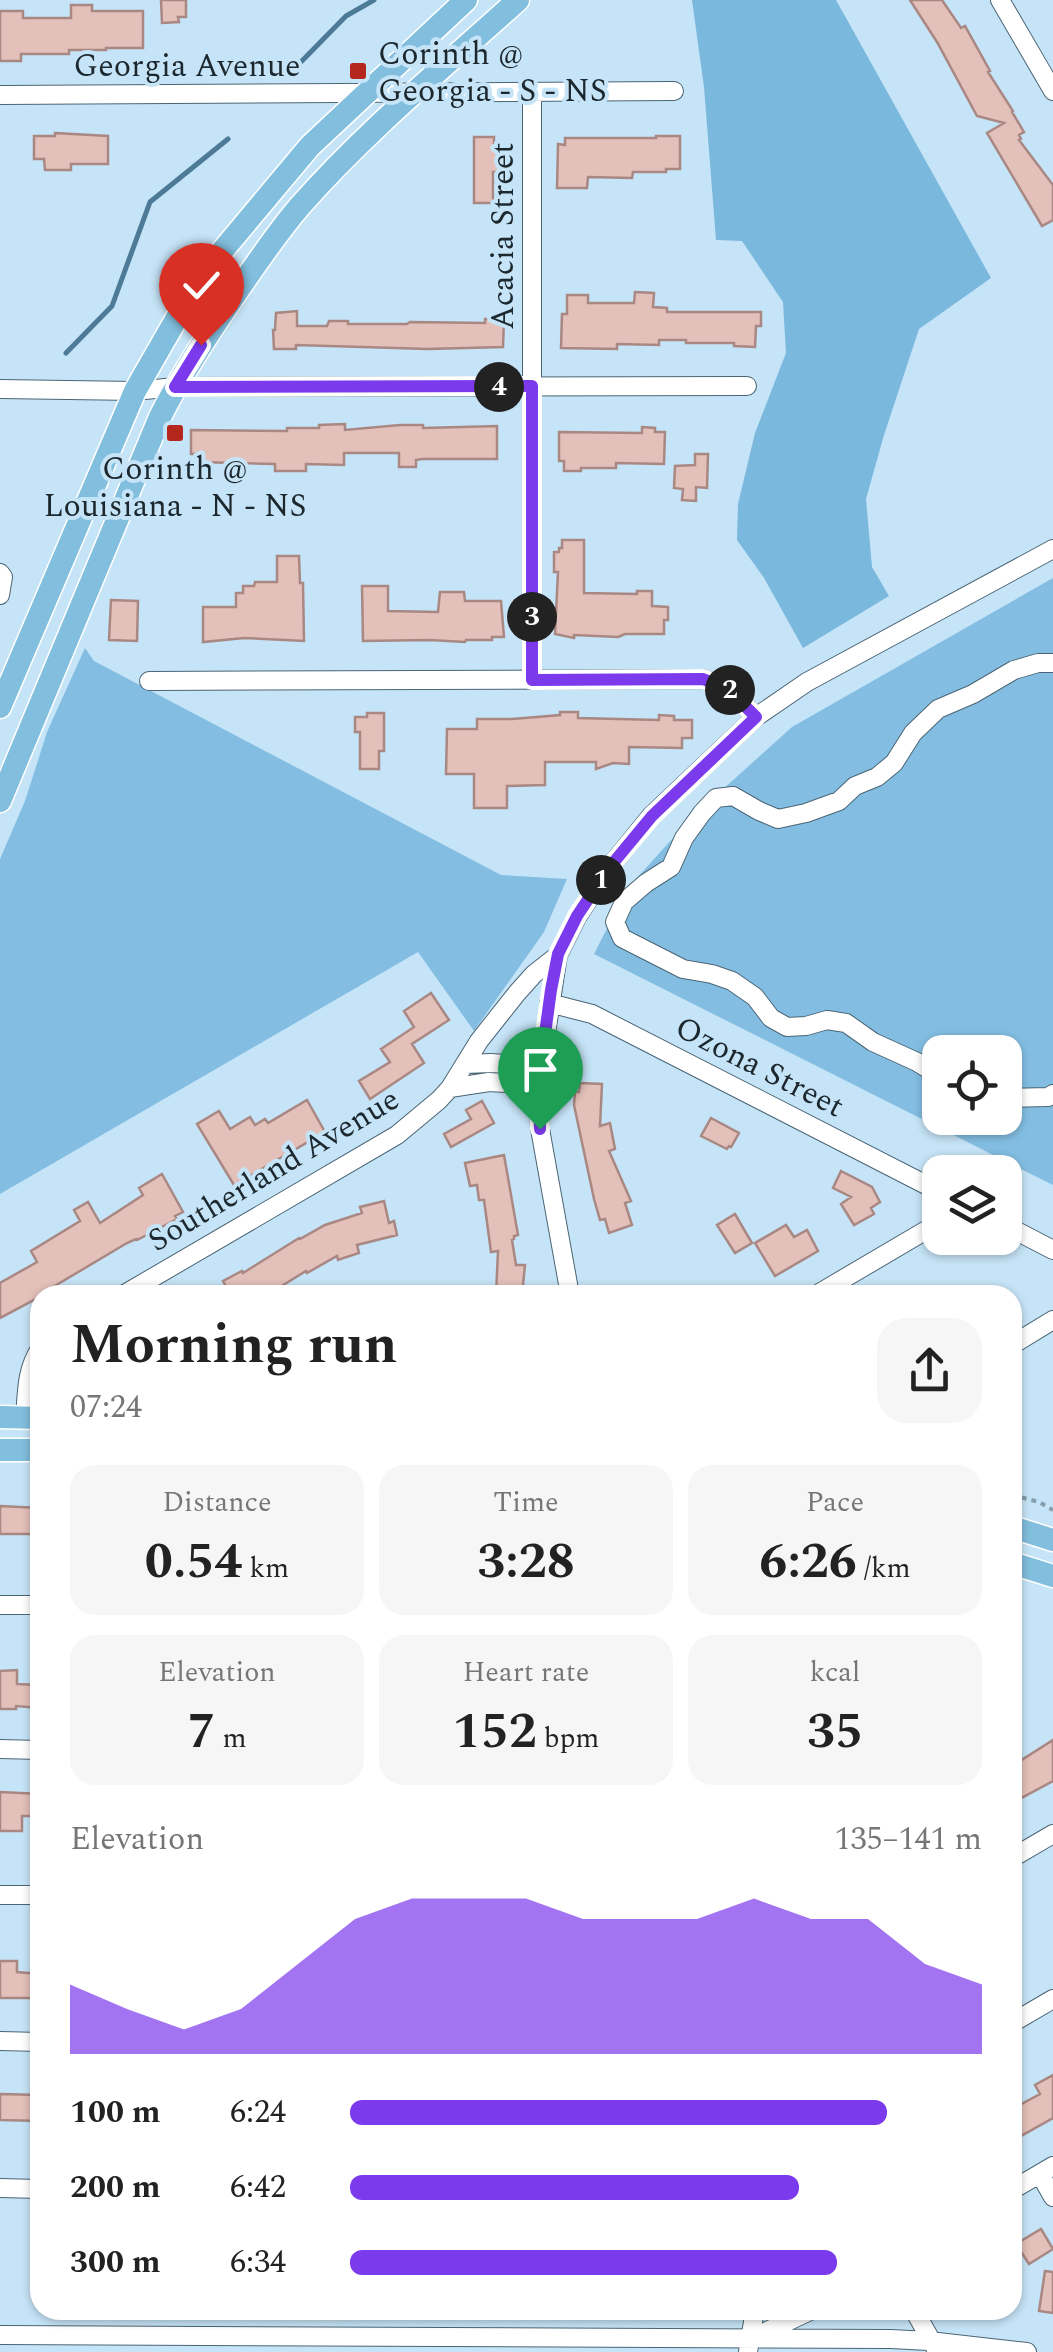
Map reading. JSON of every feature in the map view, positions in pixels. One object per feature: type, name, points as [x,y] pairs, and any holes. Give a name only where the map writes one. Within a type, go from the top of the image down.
[{"type":"main road","points":[[0,707],[135,390],[182,308],[218,256],[310,146],[466,0]]},
{"type":"main road","points":[[0,802],[175,387],[289,219],[352,152],[518,0]]},
{"type":"main road","points":[[0,1417],[30,1418]]},
{"type":"main road","points":[[0,1450],[30,1450]]},
{"type":"main road","points":[[1022,1530],[1053,1540]]},
{"type":"main road","points":[[1022,1566],[1053,1576]]},
{"type":"street","points":[[1000,0],[1044,63],[1053,91]]},
{"type":"street","name":"Georgia Avenue","points":[[0,95],[674,91]]},
{"type":"street","name":"Acacia Street","points":[[532,92],[532,680]]},
{"type":"street","points":[[0,389],[746,386]]},
{"type":"street","name":"Southerland Avenue","points":[[140,1285],[397,1135],[450,1088],[517,993],[558,954],[577,916],[609,868],[652,816],[756,717],[807,682],[1053,548]]},
{"type":"street","points":[[0,573],[0,594]]},
{"type":"street","points":[[922,1065],[873,1042],[846,1023],[827,1020],[787,1027],[771,1018],[754,997],[732,981],[683,968],[622,938],[615,922],[624,902],[671,867],[684,838],[716,798],[732,796],[778,819],[839,802],[855,786],[877,777],[894,763],[912,733],[938,709],[1014,670],[1053,663]]},
{"type":"street","points":[[149,681],[703,679],[728,689],[756,717]]},
{"type":"street","points":[[558,954],[539,1076],[540,1129],[568,1285]]},
{"type":"street","name":"Ozona Street","points":[[549,1003],[592,1014],[922,1183]]},
{"type":"street","points":[[465,1064],[492,1063],[539,1076]]},
{"type":"street","points":[[450,1088],[539,1076]]},
{"type":"street","points":[[1022,1097],[1053,1094]]},
{"type":"street","points":[[833,1285],[922,1233]]},
{"type":"street","points":[[1022,1234],[1053,1250]]},
{"type":"street","points":[[1022,1339],[1053,1320]]},
{"type":"street","points":[[0,1605],[30,1605]]},
{"type":"street","points":[[0,1750],[30,1750]]},
{"type":"street","points":[[1022,1852],[1053,1834]]},
{"type":"street","points":[[0,1895],[30,1895]]},
{"type":"street","points":[[1022,2017],[1053,1999]]},
{"type":"street","points":[[0,2042],[30,2042]]},
{"type":"street","points":[[1022,2184],[1047,2170],[1053,2197]]},
{"type":"street","points":[[0,2188],[30,2189]]},
{"type":"street","points":[[750,2345],[754,2320]]},
{"type":"street","points":[[750,2345],[794,2320]]},
{"type":"street","points":[[920,2320],[934,2346]]},
{"type":"street","points":[[0,2335],[934,2346],[1027,2352]]},
{"type":"path","points":[[1022,1498],[1053,1510]]},
{"type":"shaded area","points":[[692,0],[836,0],[991,278],[919,329],[884,435],[866,499],[872,567],[889,596],[803,648],[764,578],[737,540],[738,504],[755,433],[786,353],[783,302],[742,241],[716,240],[704,87]]},
{"type":"shaded area","points":[[1053,578],[1053,1185],[1022,1169],[1022,1155],[993,1155],[954,1135],[1022,1135],[1022,1035],[922,1035],[922,1119],[594,954],[627,889],[691,818],[792,727]]},
{"type":"shaded area","points":[[85,648],[94,661],[501,875],[567,879],[544,932],[474,1031],[418,952],[0,1194],[0,859],[25,801],[47,732]]},
{"type":"building","points":[[161,0],[186,0],[186,17],[178,17],[179,22],[162,23]]},
{"type":"building","points":[[910,0],[942,0],[961,28],[965,26],[1024,132],[1019,140],[1053,185],[1053,220],[1042,226],[987,133],[1004,123],[977,116]]},
{"type":"building","points":[[71,5],[92,5],[92,11],[143,11],[143,48],[21,54],[21,61],[0,61],[0,11],[23,11],[23,18],[71,18]]},
{"type":"building","points":[[34,136],[108,136],[108,164],[71,164],[71,170],[45,170],[44,159],[34,159]]},
{"type":"building","points":[[680,136],[680,169],[633,172],[632,178],[588,177],[587,188],[557,188],[558,144],[565,145],[565,138]]},
{"type":"building","points":[[474,137],[494,137],[494,146],[506,146],[506,172],[493,172],[493,203],[474,203]]},
{"type":"building","points":[[635,292],[654,293],[653,307],[667,308],[667,312],[761,312],[755,347],[659,340],[659,345],[617,344],[617,349],[561,348],[567,295],[588,295],[588,303],[634,303]]},
{"type":"building","points":[[297,311],[297,326],[327,326],[329,321],[407,324],[485,323],[485,319],[504,319],[503,347],[296,345],[296,349],[274,349],[276,313]]},
{"type":"building","points":[[345,424],[345,430],[400,425],[497,426],[497,459],[422,459],[416,460],[416,467],[399,467],[399,453],[344,453],[344,465],[306,464],[306,471],[275,471],[275,464],[197,462],[197,454],[191,454],[191,430],[287,431]]},
{"type":"building","points":[[642,427],[665,432],[664,464],[616,463],[616,468],[564,471],[564,461],[559,461],[559,432],[642,433]]},
{"type":"building","points":[[695,454],[708,454],[707,488],[696,487],[696,501],[682,500],[683,489],[674,488],[675,466],[695,465]]},
{"type":"building","points":[[562,540],[584,540],[584,593],[652,591],[652,606],[668,607],[664,634],[574,638],[555,634],[558,572],[554,572],[554,552],[562,548]]},
{"type":"building","points":[[277,556],[299,556],[304,641],[244,638],[203,642],[203,607],[236,607],[236,593],[243,593],[243,586],[277,582]]},
{"type":"building","points":[[362,586],[388,586],[388,611],[438,612],[440,592],[464,592],[465,601],[501,601],[504,637],[465,642],[363,641]]},
{"type":"building","points":[[111,600],[138,601],[137,641],[109,640]]},
{"type":"building","points":[[578,712],[578,718],[659,720],[659,715],[674,716],[674,720],[692,720],[692,738],[682,738],[682,748],[629,747],[629,764],[613,763],[596,769],[596,762],[545,762],[545,785],[507,786],[507,808],[474,808],[474,774],[446,774],[447,729],[477,729],[477,719]]},
{"type":"building","points":[[367,713],[384,713],[384,751],[379,751],[379,769],[360,769],[360,732],[355,732],[355,717],[367,717]]},
{"type":"building","points":[[431,993],[449,1020],[412,1044],[424,1063],[370,1099],[359,1081],[390,1062],[381,1049],[414,1027],[404,1011]]},
{"type":"building","points":[[580,1083],[602,1084],[600,1126],[610,1123],[615,1149],[609,1151],[631,1201],[625,1203],[632,1225],[609,1233],[594,1199],[574,1105]]},
{"type":"building","points":[[307,1100],[325,1132],[234,1185],[197,1124],[219,1111],[230,1129],[250,1117],[255,1125],[265,1119],[268,1123]]},
{"type":"building","points":[[482,1101],[494,1123],[451,1147],[444,1134],[471,1119],[466,1110]]},
{"type":"building","points":[[711,1118],[739,1133],[731,1147],[727,1149],[701,1136]]},
{"type":"building","points":[[504,1155],[518,1235],[512,1240],[516,1265],[525,1265],[523,1285],[496,1285],[498,1251],[491,1252],[484,1200],[479,1200],[477,1185],[470,1186],[465,1163]]},
{"type":"building","points":[[841,1171],[872,1187],[880,1202],[871,1208],[874,1214],[854,1225],[841,1204],[851,1197],[833,1188]]},
{"type":"building","points":[[162,1174],[183,1212],[175,1216],[177,1219],[56,1285],[30,1285],[30,1302],[0,1318],[0,1283],[37,1262],[31,1251],[80,1221],[74,1210],[88,1202],[100,1223],[143,1195],[139,1188]]},
{"type":"building","points":[[384,1201],[389,1223],[394,1221],[397,1235],[357,1245],[359,1253],[338,1260],[337,1256],[283,1285],[225,1285],[223,1281],[325,1225],[362,1213],[360,1207]]},
{"type":"building","points":[[735,1214],[752,1243],[735,1253],[717,1225]]},
{"type":"building","points":[[786,1225],[794,1237],[807,1230],[818,1251],[775,1276],[755,1243]]},
{"type":"building","points":[[0,1506],[30,1508],[30,1534],[0,1534]]},
{"type":"building","points":[[17,1670],[17,1684],[30,1685],[30,1707],[0,1709],[0,1671]]},
{"type":"building","points":[[1053,1740],[1053,1781],[1022,1798],[1022,1760]]},
{"type":"building","points":[[0,1792],[30,1794],[30,1816],[22,1816],[22,1831],[0,1831]]},
{"type":"building","points":[[0,1961],[17,1961],[17,1972],[30,1973],[30,1998],[0,1998]]},
{"type":"building","points":[[1053,2075],[1053,2118],[1022,2135],[1022,2104],[1040,2094],[1035,2085]]},
{"type":"building","points":[[0,2094],[30,2095],[30,2121],[0,2120]]},
{"type":"building","points":[[1041,2229],[1053,2249],[1029,2264],[1022,2253],[1022,2240]]},
{"type":"building","points":[[1045,2271],[1053,2272],[1053,2313],[1039,2311]]},
{"type":"waterway","points":[[296,67],[346,16],[374,0]]},
{"type":"waterway","points":[[66,353],[112,306],[150,202],[228,139]]},
{"type":"place","name":"Corinth @ Georgia - S - NS","points":[[358,71]]},
{"type":"place","name":"Corinth @ Louisiana - N - NS","points":[[175,433]]},
{"type":"route","points":[[201,345],[175,387],[532,386],[532,680],[703,679],[728,689],[756,717],[652,816],[609,868],[577,916],[558,954],[551,990],[538,1085],[540,1129]]}]
